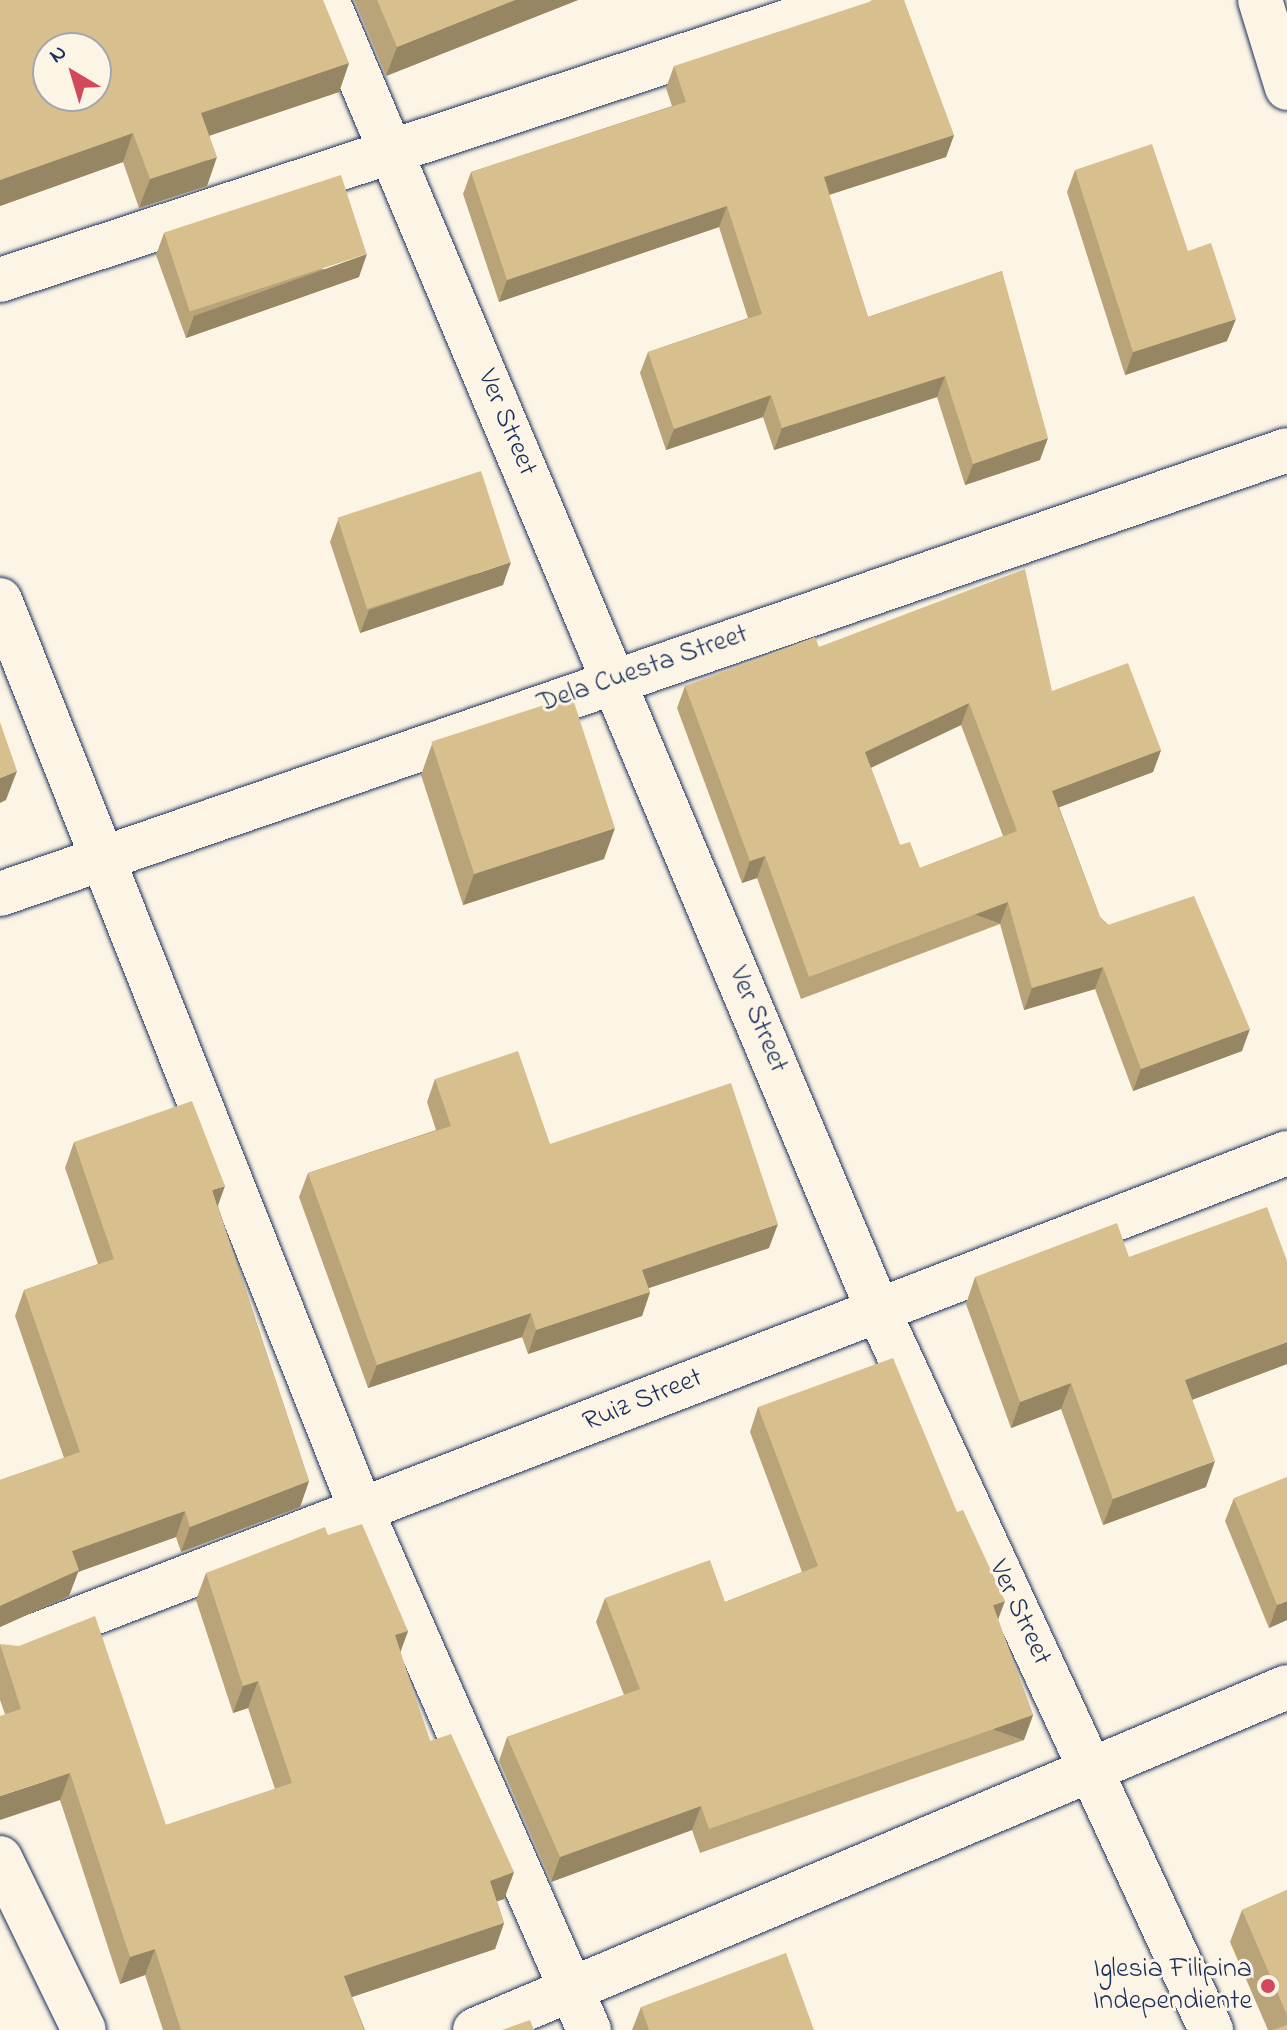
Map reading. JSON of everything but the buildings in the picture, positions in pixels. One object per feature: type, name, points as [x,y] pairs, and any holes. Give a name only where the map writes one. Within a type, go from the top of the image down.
[{"type":"street","name":"Ver Street","points":[[327,0],[877,1308],[1211,2030]]},
{"type":"street","points":[[0,280],[853,0]]},
{"type":"street","points":[[1260,0],[1287,88]]},
{"type":"street","name":"Dela Cuesta Street","points":[[0,894],[99,857],[1287,450]]},
{"type":"street","points":[[0,600],[99,857],[362,1512],[589,2030]]},
{"type":"street","name":"Ruiz Street","points":[[0,1649],[362,1512],[877,1308],[1287,1153]]},
{"type":"street","points":[[475,2030],[1089,1765],[1287,1687]]},
{"type":"street","points":[[0,1858],[84,2030]]},
{"type":"place","name":"Iglesia Filipina Independiente","points":[[1268,1986]]}]
